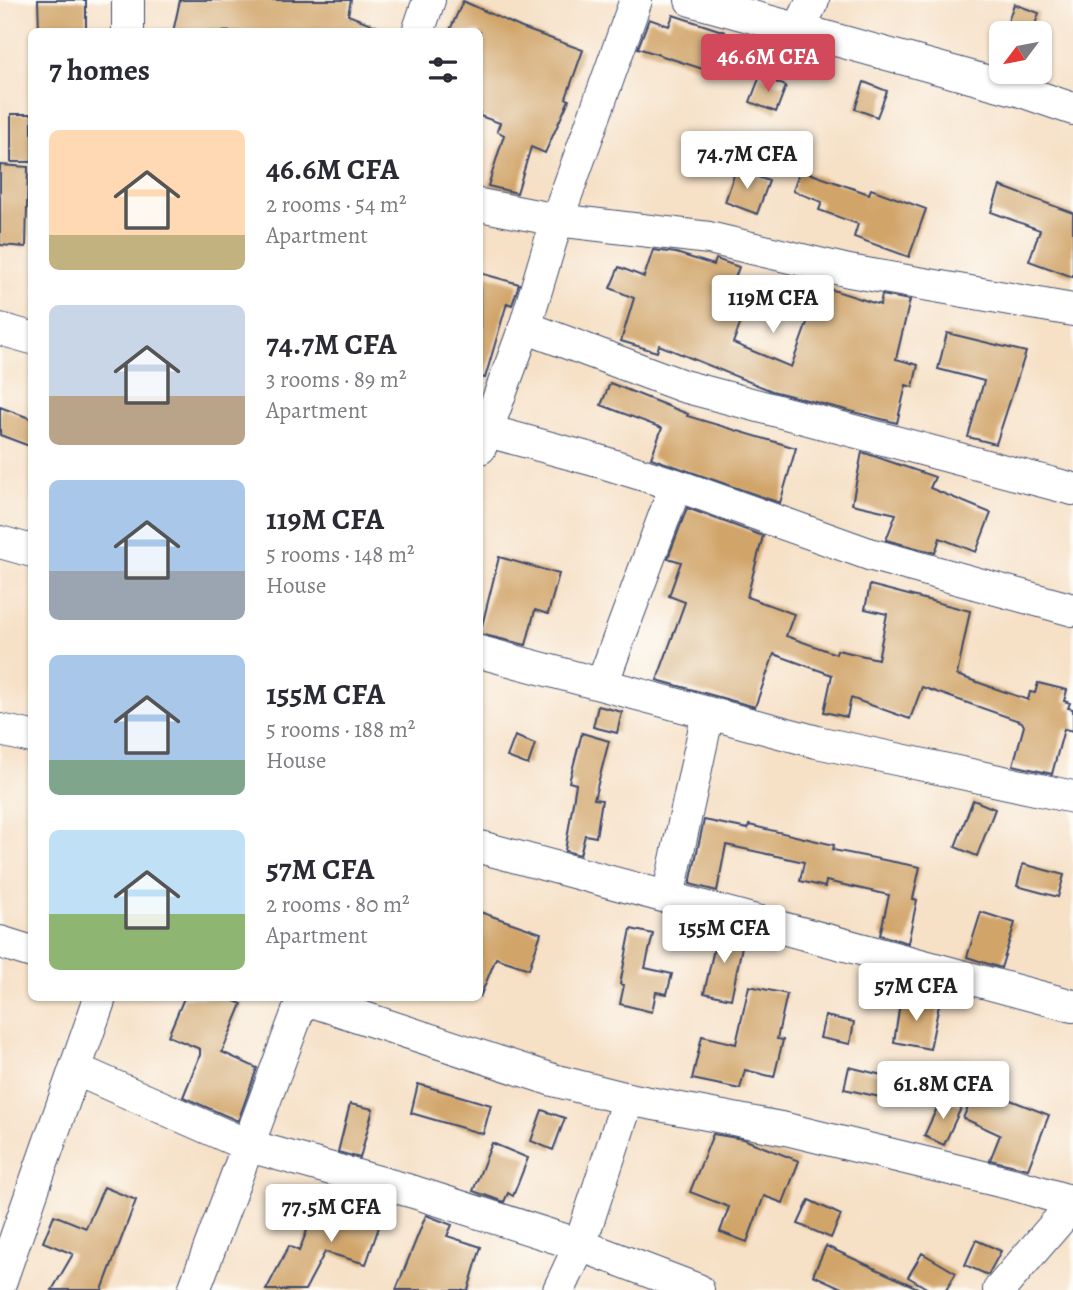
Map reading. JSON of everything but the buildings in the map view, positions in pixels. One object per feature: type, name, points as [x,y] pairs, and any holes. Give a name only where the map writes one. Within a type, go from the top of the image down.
[{"type":"street","points":[[128,0],[128,28]]},
{"type":"street","points":[[419,28],[429,0]]},
{"type":"street","points":[[483,432],[525,327],[557,220],[636,0]]},
{"type":"street","points":[[691,0],[1018,90],[1073,109]]},
{"type":"street","points":[[798,31],[813,0]]},
{"type":"street","points":[[483,206],[557,220],[709,238],[849,271],[1073,310]]},
{"type":"street","points":[[525,327],[683,386],[1073,489]]},
{"type":"street","points":[[0,329],[28,337]]},
{"type":"street","points":[[483,437],[676,485],[869,554],[1073,610]]},
{"type":"street","points":[[601,684],[676,485]]},
{"type":"street","points":[[0,542],[28,550]]},
{"type":"street","points":[[483,653],[817,742],[1073,797]]},
{"type":"street","points":[[668,897],[708,713]]},
{"type":"street","points":[[0,730],[28,736]]},
{"type":"street","points":[[483,847],[1073,1006]]},
{"type":"street","points":[[0,942],[28,951]]},
{"type":"street","points":[[0,1283],[6,1247],[99,1001]]},
{"type":"street","points":[[194,1290],[302,1001]]},
{"type":"street","points":[[312,1001],[553,1080],[628,1099],[786,1129],[1016,1185],[1073,1203],[999,1290]]},
{"type":"street","points":[[75,1069],[249,1146],[414,1192],[579,1245],[698,1290]]},
{"type":"street","points":[[559,1290],[579,1245],[628,1099]]}]
